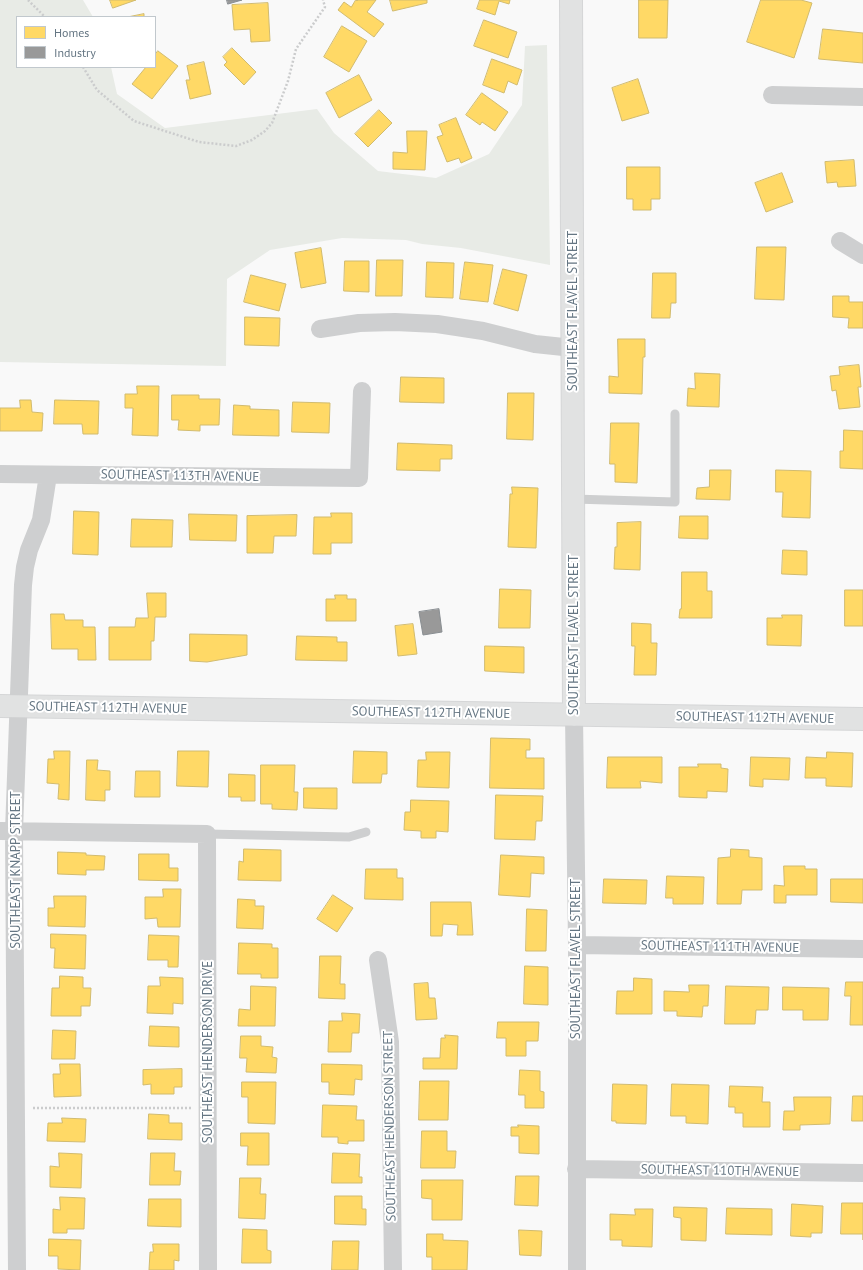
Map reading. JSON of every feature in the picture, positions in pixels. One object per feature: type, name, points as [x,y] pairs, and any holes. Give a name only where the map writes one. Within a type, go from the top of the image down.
[{"type":"main road","name":"SOUTHEAST FLAVEL STREET","points":[[571,0],[574,715]]},
{"type":"main road","name":"SOUTHEAST 112TH AVENUE","points":[[9,706],[863,719]]},
{"type":"street","points":[[772,95],[863,97]]},
{"type":"street","points":[[840,241],[863,255]]},
{"type":"street","points":[[320,329],[359,323],[395,322],[437,324],[483,331],[535,344],[573,348]]},
{"type":"street","name":"SOUTHEAST 113TH AVENUE","points":[[0,474],[359,478],[362,391]]},
{"type":"street","name":"SOUTHEAST KNAPP STREET","points":[[17,1270],[17,1108],[7,831],[9,706],[25,567],[29,550],[41,520],[48,475]]},
{"type":"street","name":"SOUTHEAST FLAVEL STREET","points":[[574,715],[577,946],[577,1270]]},
{"type":"street","points":[[7,831],[207,834]]},
{"type":"street","name":"SOUTHEAST HENDERSON DRIVE","points":[[207,834],[208,1270]]},
{"type":"street","name":"SOUTHEAST 111TH AVENUE","points":[[577,946],[863,949]]},
{"type":"street","name":"SOUTHEAST HENDERSON STREET","points":[[378,960],[390,1042],[393,1270]]},
{"type":"street","name":"SOUTHEAST 110TH AVENUE","points":[[576,1169],[863,1173]]},
{"type":"lane","points":[[573,499],[675,502],[675,414]]},
{"type":"lane","points":[[207,834],[349,837],[366,832]]},
{"type":"path","points":[[28,0],[44,16]]},
{"type":"path","points":[[84,68],[97,90],[134,120],[199,142],[220,146],[236,146],[252,140],[272,124],[288,81],[296,49],[325,7],[323,0]]},
{"type":"path","points":[[17,1108],[208,1108]]},
{"type":"shaded area","points":[[0,0],[83,0],[92,16],[16,16],[16,68],[111,68],[117,94],[165,128],[317,109],[334,133],[378,171],[436,178],[489,154],[522,105],[525,46],[547,45],[550,265],[461,248],[422,244],[406,240],[342,238],[270,250],[227,279],[226,366],[0,362]]},
{"type":"building: Homes","points":[[110,0],[136,0],[113,8]]},
{"type":"building: Homes","points":[[356,0],[376,0],[367,12],[384,24],[374,37],[338,10],[344,2],[351,7]]},
{"type":"building: Homes","points":[[390,0],[427,0],[427,3],[393,11]]},
{"type":"building: Homes","points":[[480,0],[510,0],[509,4],[499,1],[495,15],[477,9]]},
{"type":"building: Homes","points":[[639,0],[668,0],[667,38],[639,38]]},
{"type":"building: Homes","points":[[761,0],[801,0],[812,3],[794,58],[747,42]]},
{"type":"building: Homes","points":[[268,3],[270,41],[251,42],[250,29],[234,30],[232,5]]},
{"type":"building: Homes","points":[[144,14],[144,16],[133,16]]},
{"type":"building: Homes","points":[[484,20],[517,32],[508,58],[474,46]]},
{"type":"building: Homes","points":[[342,26],[367,41],[349,72],[324,57]]},
{"type":"building: Homes","points":[[823,29],[863,33],[863,63],[819,59]]},
{"type":"building: Homes","points":[[232,48],[256,72],[244,85],[224,65],[227,62],[223,57]]},
{"type":"building: Homes","points":[[158,51],[178,66],[152,99],[132,84],[145,68],[156,68],[156,54]]},
{"type":"building: Homes","points":[[492,59],[522,70],[517,85],[508,81],[504,93],[483,85]]},
{"type":"building: Homes","points":[[204,62],[211,94],[190,99],[186,80],[190,80],[187,66]]},
{"type":"building: Homes","points":[[359,75],[372,100],[339,118],[326,93]]},
{"type":"building: Homes","points":[[638,79],[649,113],[622,121],[612,88]]},
{"type":"building: Homes","points":[[482,93],[508,112],[495,131],[482,122],[480,125],[466,115]]},
{"type":"building: Homes","points":[[379,110],[392,123],[368,147],[355,134]]},
{"type":"building: Homes","points":[[456,118],[472,158],[461,163],[459,158],[447,162],[437,137],[443,135],[439,125]]},
{"type":"building: Homes","points":[[407,131],[427,131],[425,170],[393,169],[393,152],[407,153]]},
{"type":"building: Homes","points":[[854,160],[856,186],[838,187],[837,182],[827,183],[825,162]]},
{"type":"building: Homes","points":[[627,167],[660,167],[660,199],[651,199],[651,210],[633,210],[633,199],[627,199]]},
{"type":"building: Homes","points":[[782,173],[793,202],[766,212],[755,183]]},
{"type":"building: Homes","points":[[757,247],[786,247],[784,300],[755,299]]},
{"type":"building: Homes","points":[[321,248],[326,283],[301,288],[295,253]]},
{"type":"building: Homes","points":[[377,260],[403,260],[402,296],[376,296]]},
{"type":"building: Homes","points":[[345,261],[369,261],[369,292],[344,291]]},
{"type":"building: Homes","points":[[427,262],[454,263],[453,298],[426,297]]},
{"type":"building: Homes","points":[[465,262],[493,265],[488,302],[460,299]]},
{"type":"building: Homes","points":[[503,269],[527,275],[518,311],[494,304]]},
{"type":"building: Homes","points":[[653,273],[676,273],[676,303],[671,303],[670,318],[652,318]]},
{"type":"building: Homes","points":[[251,275],[286,284],[279,311],[244,302]]},
{"type":"building: Homes","points":[[833,296],[849,296],[849,302],[863,302],[863,328],[848,328],[849,318],[833,317]]},
{"type":"building: Homes","points":[[245,317],[280,318],[279,346],[245,345]]},
{"type":"building: Homes","points":[[618,339],[645,339],[642,394],[609,393],[609,376],[618,377]]},
{"type":"building: Homes","points":[[859,365],[861,387],[858,387],[860,407],[839,409],[836,390],[832,391],[830,376],[840,375],[839,367]]},
{"type":"building: Homes","points":[[695,373],[720,374],[719,407],[687,406],[688,388],[695,389]]},
{"type":"building: Homes","points":[[401,377],[444,378],[444,403],[400,402]]},
{"type":"building: Homes","points":[[137,386],[159,386],[158,436],[132,435],[133,408],[125,408],[125,394],[137,394]]},
{"type":"building: Homes","points":[[508,393],[534,393],[533,440],[507,439]]},
{"type":"building: Homes","points":[[172,395],[199,395],[199,399],[220,399],[219,425],[200,425],[200,431],[178,430],[179,420],[172,420]]},
{"type":"building: Homes","points":[[20,400],[31,400],[32,412],[43,413],[42,431],[0,431],[0,408],[20,408]]},
{"type":"building: Homes","points":[[55,400],[99,401],[98,434],[83,434],[82,424],[54,424]]},
{"type":"building: Homes","points":[[293,402],[330,403],[329,433],[292,432]]},
{"type":"building: Homes","points":[[234,405],[250,406],[250,409],[279,410],[279,436],[233,435]]},
{"type":"building: Homes","points":[[611,423],[639,423],[637,483],[615,482],[615,464],[610,464]]},
{"type":"building: Homes","points":[[844,430],[863,431],[863,469],[840,468],[840,451],[843,451]]},
{"type":"building: Homes","points":[[398,443],[452,445],[452,459],[440,459],[440,471],[397,470]]},
{"type":"building: Homes","points":[[710,470],[731,470],[730,500],[696,499],[697,488],[709,487]]},
{"type":"building: Homes","points":[[776,470],[811,471],[810,518],[782,517],[783,492],[776,492]]},
{"type":"building: Homes","points":[[512,487],[538,488],[536,548],[508,547],[510,494],[512,494]]},
{"type":"building: Homes","points":[[74,511],[99,512],[98,555],[73,554]]},
{"type":"building: Homes","points":[[331,513],[352,513],[352,543],[331,543],[331,554],[313,554],[314,517],[331,517]]},
{"type":"building: Homes","points":[[189,514],[237,515],[236,541],[190,540]]},
{"type":"building: Homes","points":[[297,515],[296,536],[274,536],[273,553],[247,553],[247,516]]},
{"type":"building: Homes","points":[[680,516],[708,516],[708,539],[679,538]]},
{"type":"building: Homes","points":[[132,519],[173,520],[172,547],[131,547]]},
{"type":"building: Homes","points":[[641,522],[640,570],[614,569],[615,547],[617,547],[617,523]]},
{"type":"building: Homes","points":[[783,550],[807,551],[807,575],[782,574]]},
{"type":"building: Homes","points":[[682,572],[707,572],[707,591],[712,591],[712,618],[679,618],[681,609]]},
{"type":"building: Homes","points":[[500,589],[531,590],[530,628],[499,628]]},
{"type":"building: Homes","points":[[845,590],[863,590],[863,626],[845,626]]},
{"type":"building: Homes","points":[[147,593],[166,593],[166,617],[155,617],[154,641],[151,641],[151,660],[109,660],[109,627],[135,627],[136,618],[148,618]]},
{"type":"building: Homes","points":[[335,595],[347,595],[347,599],[356,599],[356,621],[326,621],[326,599],[335,599]]},
{"type":"building: Homes","points":[[51,614],[64,614],[65,620],[83,620],[83,627],[95,627],[96,660],[78,660],[78,649],[52,649]]},
{"type":"building: Homes","points":[[782,615],[802,615],[801,646],[767,645],[767,618],[782,618]]},
{"type":"building: Homes","points":[[632,623],[651,624],[651,643],[657,643],[656,675],[634,675],[635,646],[632,646]]},
{"type":"building: Homes","points":[[413,624],[417,654],[398,656],[395,626]]},
{"type":"building: Homes","points":[[190,634],[247,635],[247,655],[207,662],[190,661]]},
{"type":"building: Homes","points":[[297,636],[337,637],[337,642],[347,642],[347,661],[296,660]]},
{"type":"building: Homes","points":[[485,646],[524,647],[524,673],[485,671]]},
{"type":"building: Homes","points":[[491,738],[530,739],[530,750],[526,750],[526,758],[544,758],[544,789],[490,788]]},
{"type":"building: Homes","points":[[54,751],[70,751],[69,800],[58,799],[59,784],[47,783],[48,759],[54,759]]},
{"type":"building: Homes","points":[[178,751],[209,751],[208,787],[177,786]]},
{"type":"building: Homes","points":[[354,751],[387,752],[387,774],[382,774],[381,783],[353,783]]},
{"type":"building: Homes","points":[[426,752],[450,752],[449,788],[417,787],[418,760],[426,760]]},
{"type":"building: Homes","points":[[827,752],[853,753],[852,787],[826,786],[826,778],[805,778],[806,757],[826,758]]},
{"type":"building: Homes","points":[[608,757],[662,757],[662,783],[640,781],[641,788],[607,788]]},
{"type":"building: Homes","points":[[751,757],[790,758],[789,780],[763,779],[763,787],[750,786]]},
{"type":"building: Homes","points":[[87,760],[98,760],[97,770],[110,771],[110,790],[105,790],[105,801],[86,800]]},
{"type":"building: Homes","points":[[698,764],[721,764],[721,768],[728,769],[727,792],[707,791],[707,798],[679,797],[679,767],[698,767]]},
{"type":"building: Homes","points":[[261,765],[295,765],[294,792],[298,792],[297,810],[272,809],[272,804],[261,804]]},
{"type":"building: Homes","points":[[136,771],[160,771],[160,797],[135,797]]},
{"type":"building: Homes","points":[[229,774],[255,775],[255,801],[241,801],[241,797],[229,797]]},
{"type":"building: Homes","points":[[304,788],[337,788],[337,809],[304,808]]},
{"type":"building: Homes","points":[[496,795],[543,796],[542,821],[536,821],[535,840],[495,839]]},
{"type":"building: Homes","points":[[411,800],[449,801],[448,832],[436,831],[436,838],[421,838],[421,831],[404,830],[405,812],[410,812]]},
{"type":"building: Homes","points":[[244,849],[281,850],[281,881],[238,880],[239,861],[243,862]]},
{"type":"building: Homes","points":[[731,849],[749,850],[749,857],[762,858],[762,890],[742,890],[741,904],[717,904],[718,858],[730,857]]},
{"type":"building: Homes","points":[[58,852],[86,853],[86,855],[105,856],[104,870],[86,870],[86,875],[58,874]]},
{"type":"building: Homes","points":[[139,854],[169,854],[169,868],[178,868],[178,881],[139,880]]},
{"type":"building: Homes","points":[[501,855],[544,857],[544,874],[531,873],[530,897],[499,895]]},
{"type":"building: Homes","points":[[784,866],[805,866],[805,869],[817,869],[817,895],[786,895],[786,903],[774,903],[774,885],[784,886]]},
{"type":"building: Homes","points":[[366,869],[397,869],[397,878],[403,878],[403,900],[365,899]]},
{"type":"building: Homes","points":[[667,876],[704,877],[703,904],[673,904],[673,898],[666,898]]},
{"type":"building: Homes","points":[[604,879],[647,880],[646,904],[603,903]]},
{"type":"building: Homes","points":[[831,879],[863,879],[863,903],[831,902]]},
{"type":"building: Homes","points":[[163,889],[181,889],[180,927],[158,927],[157,918],[145,919],[145,897],[163,897]]},
{"type":"building: Homes","points":[[333,895],[353,908],[337,932],[317,919]]},
{"type":"building: Homes","points":[[54,896],[86,896],[85,927],[48,926],[48,908],[54,908]]},
{"type":"building: Homes","points":[[238,899],[255,900],[255,906],[264,906],[263,929],[237,928]]},
{"type":"building: Homes","points":[[431,902],[471,902],[473,935],[457,935],[458,925],[443,924],[442,936],[431,936]]},
{"type":"building: Homes","points":[[527,909],[547,910],[546,951],[526,951]]},
{"type":"building: Homes","points":[[51,934],[86,935],[85,969],[54,968],[55,948],[51,948]]},
{"type":"building: Homes","points":[[149,935],[179,936],[178,967],[168,967],[168,960],[148,960]]},
{"type":"building: Homes","points":[[239,943],[272,944],[272,948],[278,948],[278,978],[261,978],[261,974],[238,974]]},
{"type":"building: Homes","points":[[320,956],[341,956],[340,984],[345,984],[345,999],[319,998]]},
{"type":"building: Homes","points":[[525,966],[548,967],[548,1005],[524,1004]]},
{"type":"building: Homes","points":[[60,976],[83,977],[83,988],[91,988],[90,1006],[81,1006],[81,1016],[51,1016],[52,988],[59,988]]},
{"type":"building: Homes","points":[[160,977],[183,978],[183,1004],[173,1003],[173,1014],[147,1013],[148,986],[160,986]]},
{"type":"building: Homes","points":[[634,978],[652,979],[652,1014],[616,1014],[617,991],[633,991]]},
{"type":"building: Homes","points":[[846,982],[863,982],[863,1025],[850,1025],[851,996],[845,996]]},
{"type":"building: Homes","points":[[428,983],[429,998],[435,998],[437,1019],[416,1020],[414,984]]},
{"type":"building: Homes","points":[[689,985],[709,985],[708,1006],[703,1006],[702,1017],[677,1016],[677,1011],[664,1011],[664,991],[689,992]]},
{"type":"building: Homes","points":[[251,986],[276,987],[275,1026],[238,1026],[239,1009],[250,1010]]},
{"type":"building: Homes","points":[[726,986],[769,987],[768,1010],[756,1010],[755,1024],[725,1024]]},
{"type":"building: Homes","points":[[783,987],[829,988],[828,1020],[803,1020],[803,1010],[783,1010]]},
{"type":"building: Homes","points":[[342,1013],[360,1014],[359,1033],[352,1033],[351,1052],[328,1052],[329,1021],[342,1021]]},
{"type":"building: Homes","points":[[498,1022],[539,1022],[538,1041],[526,1041],[526,1056],[506,1056],[506,1038],[497,1038]]},
{"type":"building: Homes","points":[[150,1026],[179,1027],[179,1047],[149,1046]]},
{"type":"building: Homes","points":[[53,1030],[76,1031],[75,1059],[52,1059]]},
{"type":"building: Homes","points":[[445,1035],[458,1036],[457,1069],[423,1069],[423,1058],[440,1058],[441,1038],[445,1038]]},
{"type":"building: Homes","points":[[241,1036],[261,1036],[261,1046],[273,1047],[272,1057],[277,1058],[276,1073],[246,1072],[247,1058],[240,1058]]},
{"type":"building: Homes","points":[[60,1064],[80,1064],[81,1096],[54,1097],[53,1074],[60,1074]]},
{"type":"building: Homes","points":[[322,1064],[362,1065],[362,1080],[355,1079],[354,1095],[329,1094],[329,1082],[322,1082]]},
{"type":"building: Homes","points":[[182,1069],[182,1087],[174,1087],[174,1094],[151,1094],[151,1084],[143,1085],[143,1070]]},
{"type":"building: Homes","points":[[520,1070],[540,1071],[540,1091],[544,1092],[544,1108],[525,1108],[525,1095],[519,1095]]},
{"type":"building: Homes","points":[[420,1081],[449,1081],[448,1120],[419,1120]]},
{"type":"building: Homes","points":[[242,1082],[276,1082],[275,1124],[248,1123],[248,1097],[242,1097]]},
{"type":"building: Homes","points":[[613,1084],[647,1085],[646,1124],[616,1123],[616,1121],[612,1121]]},
{"type":"building: Homes","points":[[672,1084],[709,1085],[708,1124],[686,1123],[686,1116],[671,1116]]},
{"type":"building: Homes","points":[[730,1086],[763,1087],[762,1102],[770,1102],[770,1127],[743,1127],[743,1113],[735,1113],[735,1107],[729,1107]]},
{"type":"building: Homes","points":[[853,1096],[863,1096],[863,1121],[852,1121]]},
{"type":"building: Homes","points":[[794,1097],[831,1097],[830,1124],[800,1125],[800,1130],[783,1130],[784,1111],[794,1111]]},
{"type":"building: Homes","points":[[323,1105],[357,1106],[356,1120],[364,1120],[364,1141],[348,1141],[348,1144],[338,1143],[338,1137],[322,1137]]},
{"type":"building: Homes","points":[[149,1114],[169,1115],[169,1123],[182,1123],[182,1140],[148,1139]]},
{"type":"building: Homes","points":[[62,1118],[86,1119],[85,1142],[47,1141],[48,1123],[62,1123]]},
{"type":"building: Homes","points":[[518,1125],[539,1126],[539,1154],[519,1153],[519,1136],[511,1136],[511,1127],[518,1127]]},
{"type":"building: Homes","points":[[422,1131],[447,1131],[447,1151],[456,1151],[455,1168],[421,1168]]},
{"type":"building: Homes","points":[[241,1133],[269,1133],[269,1165],[247,1165],[248,1146],[241,1146]]},
{"type":"building: Homes","points":[[59,1153],[82,1154],[81,1188],[50,1187],[50,1166],[59,1167]]},
{"type":"building: Homes","points":[[151,1153],[175,1153],[174,1171],[181,1171],[180,1185],[150,1185]]},
{"type":"building: Homes","points":[[333,1153],[360,1154],[359,1177],[362,1177],[362,1183],[332,1183]]},
{"type":"building: Homes","points":[[516,1176],[539,1176],[538,1206],[515,1205]]},
{"type":"building: Homes","points":[[240,1178],[261,1178],[260,1194],[266,1194],[265,1219],[239,1218]]},
{"type":"building: Homes","points":[[422,1180],[463,1180],[462,1220],[432,1220],[432,1199],[422,1198]]},
{"type":"building: Homes","points":[[335,1196],[362,1196],[362,1209],[366,1209],[366,1225],[335,1224]]},
{"type":"building: Homes","points":[[60,1197],[85,1198],[84,1229],[67,1229],[67,1233],[53,1233],[53,1209],[60,1210]]},
{"type":"building: Homes","points":[[149,1199],[181,1199],[181,1227],[148,1226]]},
{"type":"building: Homes","points":[[842,1203],[863,1203],[863,1234],[841,1234]]},
{"type":"building: Homes","points":[[792,1204],[823,1206],[822,1233],[811,1233],[811,1237],[791,1236]]},
{"type":"building: Homes","points":[[674,1207],[707,1208],[706,1241],[681,1240],[681,1218],[674,1217]]},
{"type":"building: Homes","points":[[727,1208],[772,1209],[772,1235],[726,1234]]},
{"type":"building: Homes","points":[[635,1209],[653,1209],[652,1247],[622,1246],[622,1240],[610,1240],[610,1214],[635,1215]]},
{"type":"building: Homes","points":[[243,1229],[267,1230],[267,1250],[271,1251],[271,1263],[242,1263]]},
{"type":"building: Homes","points":[[519,1230],[542,1231],[541,1256],[520,1255]]},
{"type":"building: Homes","points":[[427,1234],[443,1234],[443,1240],[468,1241],[467,1270],[432,1270],[432,1257],[427,1257]]},
{"type":"building: Homes","points":[[49,1239],[81,1240],[80,1270],[58,1269],[58,1256],[49,1256]]},
{"type":"building: Homes","points":[[333,1241],[359,1241],[358,1270],[332,1270]]},
{"type":"building: Homes","points":[[153,1244],[179,1244],[179,1261],[174,1260],[174,1270],[149,1270],[150,1252],[153,1252]]},
{"type":"building: Industry","points":[[227,0],[242,0],[228,4]]},
{"type":"building: Industry","points":[[439,609],[442,632],[423,635],[419,612]]}]
